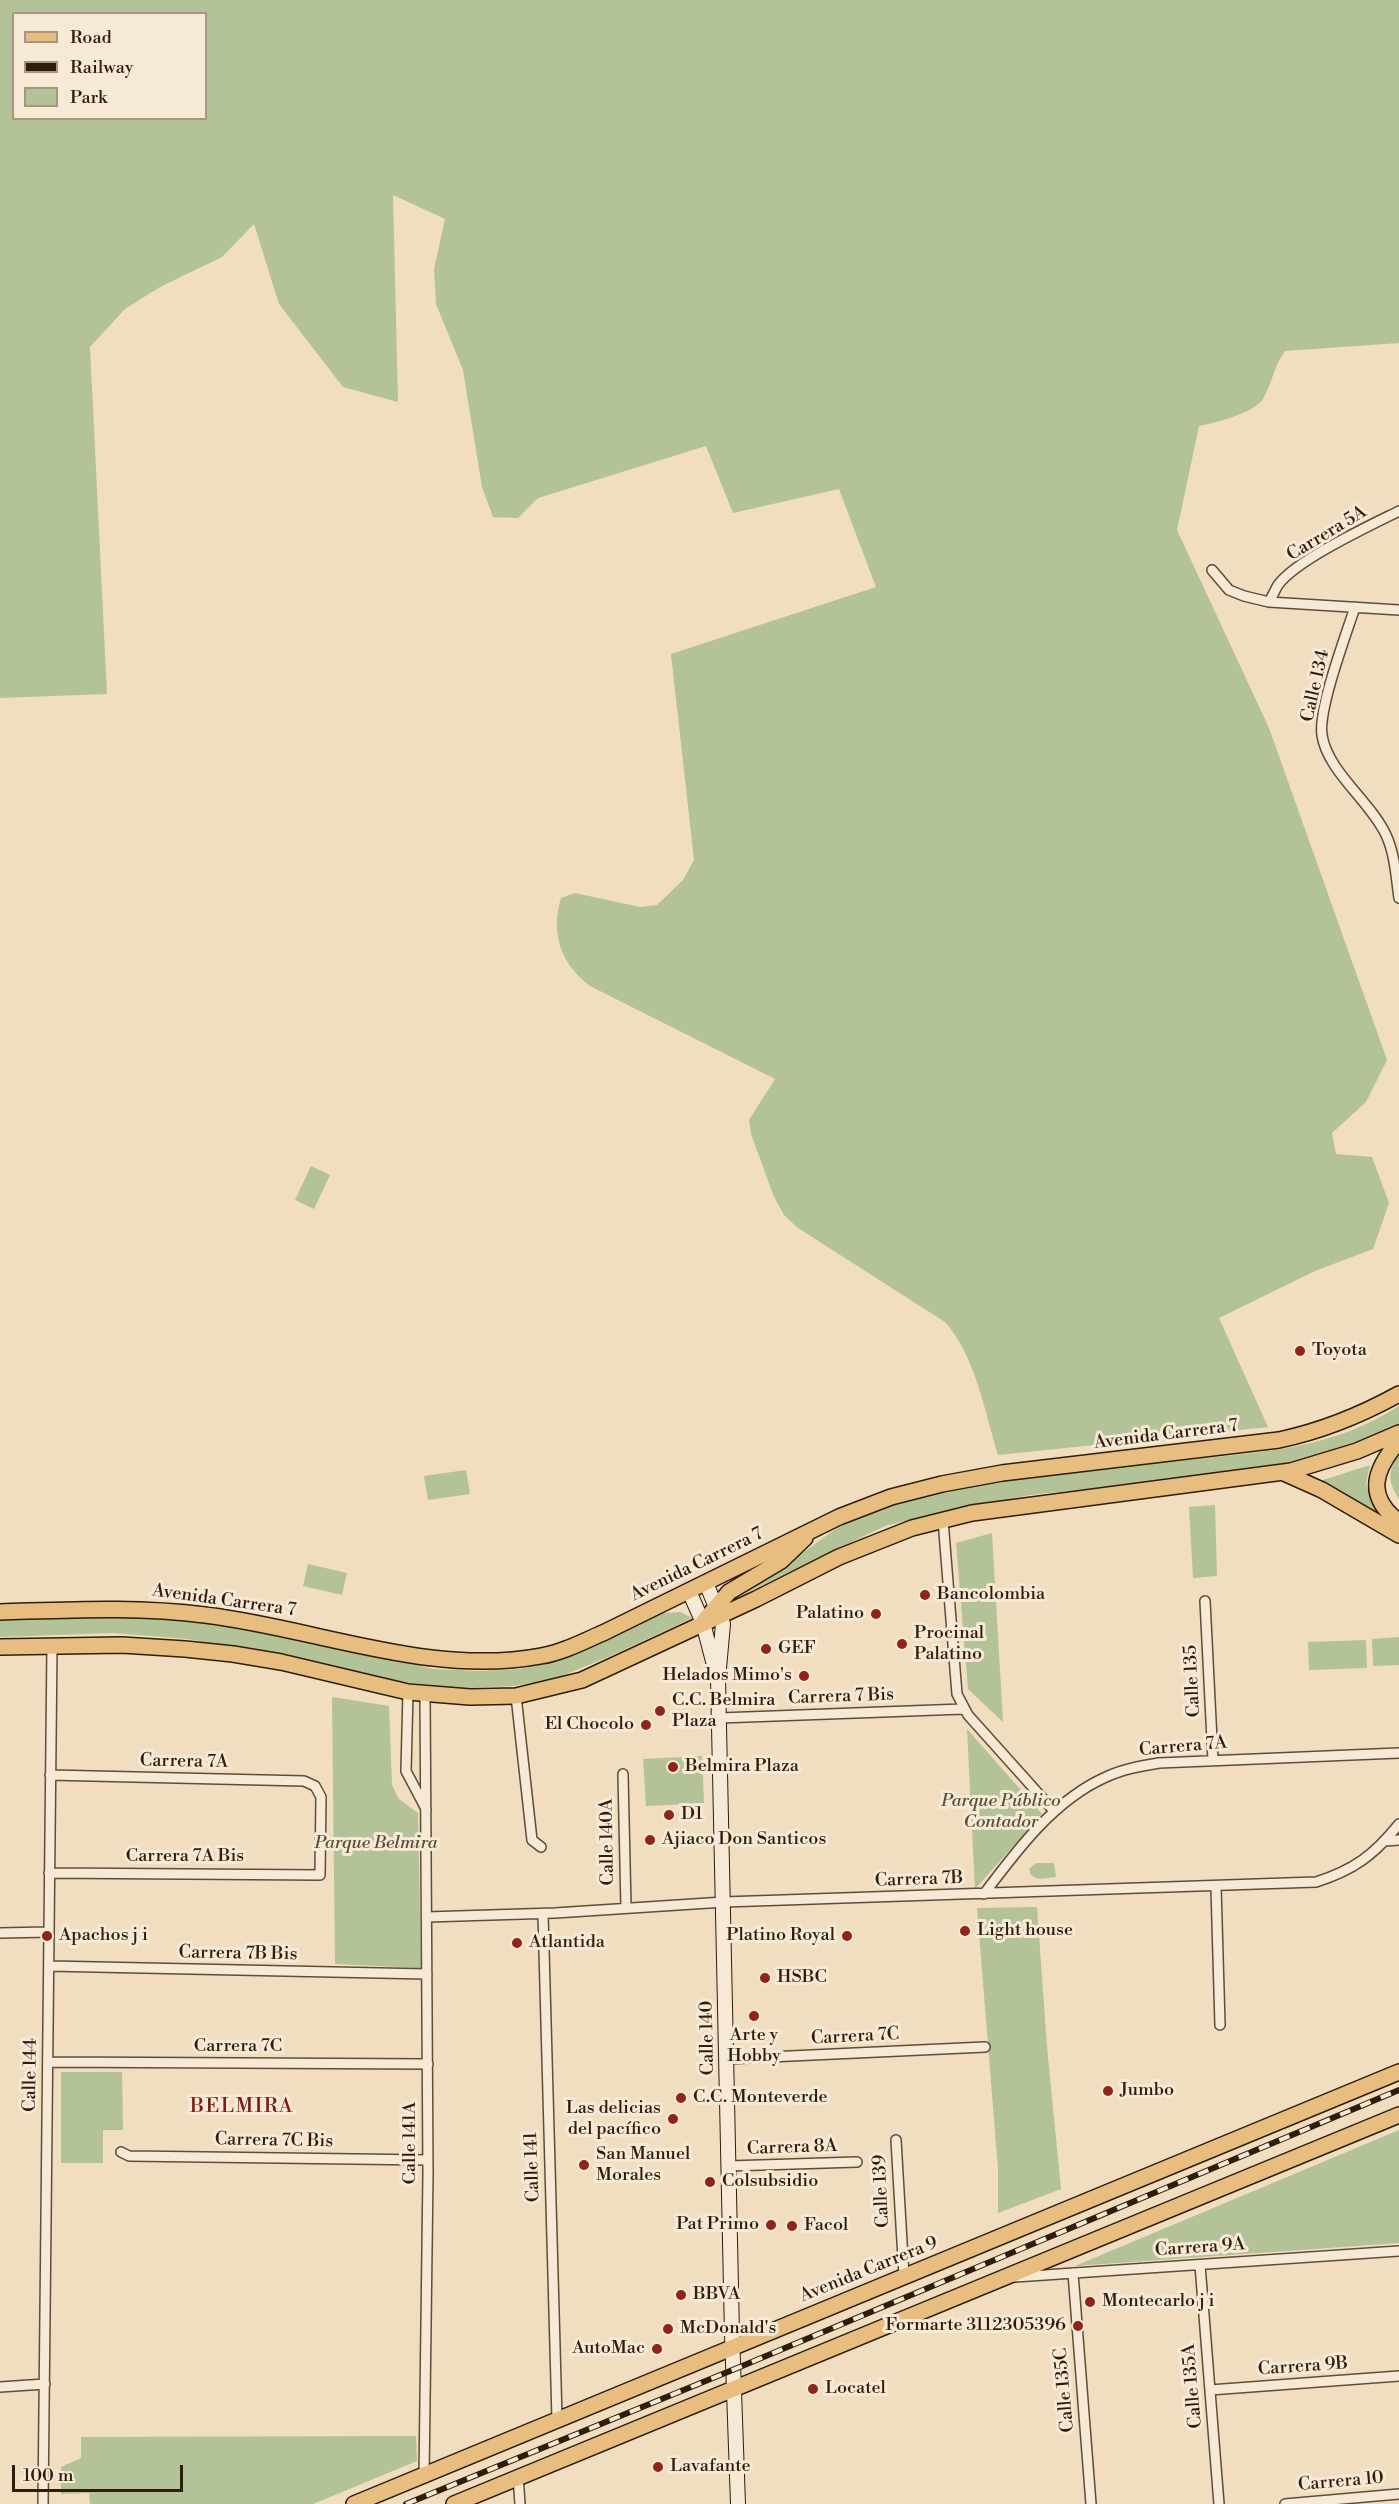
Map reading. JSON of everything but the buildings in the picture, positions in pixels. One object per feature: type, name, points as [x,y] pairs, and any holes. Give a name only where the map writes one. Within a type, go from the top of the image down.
[{"type":"main road","name":"Avenida Carrera 7","points":[[0,1612],[110,1608],[206,1615],[274,1626],[400,1654],[448,1660],[499,1661],[542,1656],[565,1649],[689,1591],[869,1503],[976,1477],[1259,1444],[1297,1436],[1348,1419],[1399,1394]]},
{"type":"main road","points":[[0,1647],[122,1645],[233,1654],[281,1662],[408,1692],[470,1697],[516,1696],[582,1680],[703,1623],[719,1610],[885,1537],[972,1513],[1284,1473],[1357,1451],[1399,1433]]},
{"type":"main road","points":[[1399,1441],[1383,1461],[1378,1473],[1377,1484],[1380,1503],[1399,1522]]},
{"type":"main road","points":[[1284,1473],[1322,1490],[1399,1535]]},
{"type":"main road","points":[[719,1610],[734,1588],[782,1562],[810,1532]]},
{"type":"main road","name":"Avenida Carrera 9","points":[[354,2504],[1399,2072]]},
{"type":"main road","points":[[454,2504],[1399,2115]]},
{"type":"street","name":"Carrera 5A","points":[[1269,602],[1279,584],[1297,569],[1351,535],[1399,511]]},
{"type":"street","points":[[1212,570],[1229,590],[1269,602],[1399,610]]},
{"type":"street","name":"Calle 134","points":[[1355,607],[1322,715],[1322,735],[1338,768],[1372,812],[1386,835],[1393,860],[1399,898]]},
{"type":"street","points":[[943,1520],[955,1684],[963,1709],[1054,1811]]},
{"type":"street","name":"Calle 140","points":[[706,1583],[719,1610],[723,1628],[718,1679],[738,2504]]},
{"type":"street","name":"Calle 140","points":[[689,1591],[703,1623],[718,1679]]},
{"type":"street","name":"Calle 135","points":[[1205,1601],[1213,1760]]},
{"type":"street","name":"Calle 144","points":[[44,2504],[52,1646]]},
{"type":"street","name":"Calle 141A","points":[[408,1692],[406,1772],[427,1811]]},
{"type":"street","name":"Calle 141A","points":[[424,2476],[428,2160],[425,1694]]},
{"type":"street","points":[[516,1696],[532,1840],[541,1847]]},
{"type":"street","name":"Carrera 7 Bis","points":[[720,1718],[963,1709]]},
{"type":"street","name":"Carrera 7A","points":[[984,1894],[1054,1811],[1105,1777],[1126,1769],[1159,1763],[1399,1753]]},
{"type":"street","name":"Calle 140A","points":[[623,1774],[626,1908]]},
{"type":"street","name":"Carrera 7A","points":[[50,1775],[304,1781],[315,1786],[321,1797],[320,1875]]},
{"type":"street","name":"Carrera 7B","points":[[427,1917],[543,1914],[724,1902],[1316,1882],[1339,1875],[1366,1860],[1399,1824]]},
{"type":"street","points":[[1385,1841],[1399,1840]]},
{"type":"street","name":"Carrera 7A Bis","points":[[49,1873],[320,1875]]},
{"type":"street","points":[[1216,1887],[1220,2025]]},
{"type":"street","name":"Calle 141","points":[[543,1914],[557,2419]]},
{"type":"street","points":[[0,1933],[49,1932]]},
{"type":"street","name":"Carrera 7B Bis","points":[[49,1966],[427,1974]]},
{"type":"street","name":"Carrera 7C","points":[[726,2059],[985,2047]]},
{"type":"street","name":"Carrera 7C","points":[[48,2062],[428,2064]]},
{"type":"street","name":"Calle 139","points":[[896,2140],[904,2276]]},
{"type":"street","name":"Carrera 7C Bis","points":[[121,2152],[129,2156],[428,2160]]},
{"type":"street","name":"Carrera 8A","points":[[729,2166],[857,2162]]},
{"type":"street","name":"Carrera 9A","points":[[1004,2278],[1399,2251]]},
{"type":"street","name":"Calle 135A","points":[[1200,2265],[1219,2504]]},
{"type":"street","name":"Calle 135C","points":[[1073,2273],[1091,2504]]},
{"type":"street","name":"Carrera 9B","points":[[1210,2390],[1399,2376]]},
{"type":"street","points":[[0,2387],[45,2384]]},
{"type":"street","points":[[518,2476],[520,2504]]},
{"type":"street","name":"Carrera 10","points":[[1285,2504],[1399,2494]]},
{"type":"green space","points":[[0,0],[1399,0],[1399,343],[1285,351],[1263,399],[1258,404],[1234,417],[1199,426],[1177,530],[1269,728],[1387,1060],[1366,1102],[1332,1133],[1336,1154],[1372,1157],[1389,1203],[1373,1249],[1315,1271],[1219,1318],[1268,1427],[998,1455],[972,1367],[955,1335],[945,1322],[798,1228],[784,1215],[774,1197],[751,1134],[749,1120],[775,1079],[590,986],[565,958],[560,947],[557,923],[561,898],[575,893],[640,907],[657,905],[683,880],[694,860],[671,654],[876,587],[839,489],[733,513],[706,446],[538,498],[518,518],[493,517],[482,487],[463,370],[436,304],[434,269],[445,219],[393,195],[398,402],[343,387],[279,304],[254,224],[222,257],[160,287],[125,309],[90,347],[107,694],[0,698]]},
{"type":"green space","points":[[311,1166],[330,1175],[314,1209],[295,1200]]},
{"type":"green space","points":[[1399,1406],[1399,1426],[1380,1436],[1294,1464],[1194,1478],[1030,1495],[885,1526],[729,1601],[841,1526],[871,1512],[906,1501],[1030,1477],[1276,1450],[1350,1431]]},
{"type":"green space","points":[[1399,1454],[1399,1499],[1390,1476]]},
{"type":"green space","points":[[1370,1465],[1366,1484],[1378,1516],[1320,1481]]},
{"type":"green space","points":[[466,1470],[470,1494],[428,1500],[424,1476]]},
{"type":"green space","points":[[1215,1505],[1217,1576],[1193,1578],[1189,1507]]},
{"type":"green space","points":[[992,1533],[1003,1722],[968,1689],[956,1543]]},
{"type":"green space","points":[[308,1564],[347,1573],[342,1595],[303,1586]]},
{"type":"green space","points":[[681,1612],[692,1618],[606,1658],[549,1681],[513,1686],[464,1688],[402,1682],[268,1653],[187,1639],[114,1633],[0,1637],[0,1619],[109,1616],[194,1620],[291,1637],[434,1669],[480,1671],[519,1669],[555,1662],[595,1646],[662,1613]]},
{"type":"green space","points":[[1399,1637],[1399,1665],[1373,1666],[1372,1639]]},
{"type":"green space","points":[[1366,1640],[1367,1668],[1309,1670],[1308,1642]]},
{"type":"green space","name":"Parque Belmira","points":[[332,1697],[389,1706],[392,1785],[399,1799],[418,1813],[421,1968],[335,1964]]},
{"type":"green space","name":"Parque Público Contador","points":[[967,1729],[1042,1814],[975,1889]]},
{"type":"green space","points":[[702,1756],[704,1803],[646,1806],[643,1759]]},
{"type":"green space","points":[[1036,1863],[1054,1863],[1056,1877],[1038,1879],[1031,1875],[1029,1869]]},
{"type":"green space","points":[[1037,1907],[1047,2047],[1061,2189],[998,2213],[998,2169],[977,1908]]},
{"type":"green space","points":[[61,2072],[122,2072],[123,2130],[103,2130],[103,2163],[61,2163]]},
{"type":"green space","points":[[1399,2130],[1399,2243],[1075,2266]]},
{"type":"green space","points":[[416,2436],[417,2461],[313,2504],[90,2504],[89,2493],[61,2494],[61,2467],[81,2458],[81,2437]]},
{"type":"railway","points":[[406,2504],[747,2364],[1399,2090]]},
{"type":"place","name":"Toyota","points":[[1300,1351]]},
{"type":"place","name":"Bancolombia","points":[[925,1595]]},
{"type":"place","name":"Palatino","points":[[876,1614]]},
{"type":"place","name":"Procinal Palatino","points":[[902,1644]]},
{"type":"place","name":"GEF","points":[[766,1649]]},
{"type":"place","name":"Helados Mimo's","points":[[804,1676]]},
{"type":"place","name":"C.C. Belmira Plaza","points":[[660,1711]]},
{"type":"place","name":"El Chocolo","points":[[646,1725]]},
{"type":"place","name":"Belmira Plaza","points":[[673,1767]]},
{"type":"place","name":"D1","points":[[669,1815]]},
{"type":"place","name":"Ajiaco Don Santicos","points":[[650,1840]]},
{"type":"place","name":"Light house","points":[[965,1931]]},
{"type":"place","name":"Apachos j i","points":[[47,1936]]},
{"type":"place","name":"Platino Royal","points":[[847,1936]]},
{"type":"place","name":"Atlantida","points":[[517,1943]]},
{"type":"place","name":"HSBC","points":[[765,1978]]},
{"type":"place","name":"Arte y Hobby","points":[[754,2016]]},
{"type":"place","name":"Jumbo","points":[[1108,2091]]},
{"type":"place","name":"C.C. Monteverde","points":[[681,2098]]},
{"type":"place","name":"Las delicias del pacífico","points":[[673,2119]]},
{"type":"place","name":"San Manuel Morales","points":[[584,2165]]},
{"type":"place","name":"Colsubsidio","points":[[710,2182]]},
{"type":"place","name":"Pat Primo","points":[[771,2225]]},
{"type":"place","name":"Facol","points":[[792,2226]]},
{"type":"place","name":"BBVA","points":[[681,2295]]},
{"type":"place","name":"Montecarlo j i","points":[[1090,2302]]},
{"type":"place","name":"Formarte 3112305396","points":[[1078,2326]]},
{"type":"place","name":"McDonald's","points":[[668,2329]]},
{"type":"place","name":"AutoMac","points":[[657,2349]]},
{"type":"place","name":"Locatel","points":[[813,2389]]},
{"type":"place","name":"Lavafante","points":[[658,2467]]},
{"type":"district","name":"BELMIRA","points":[[242,2107]]}]
